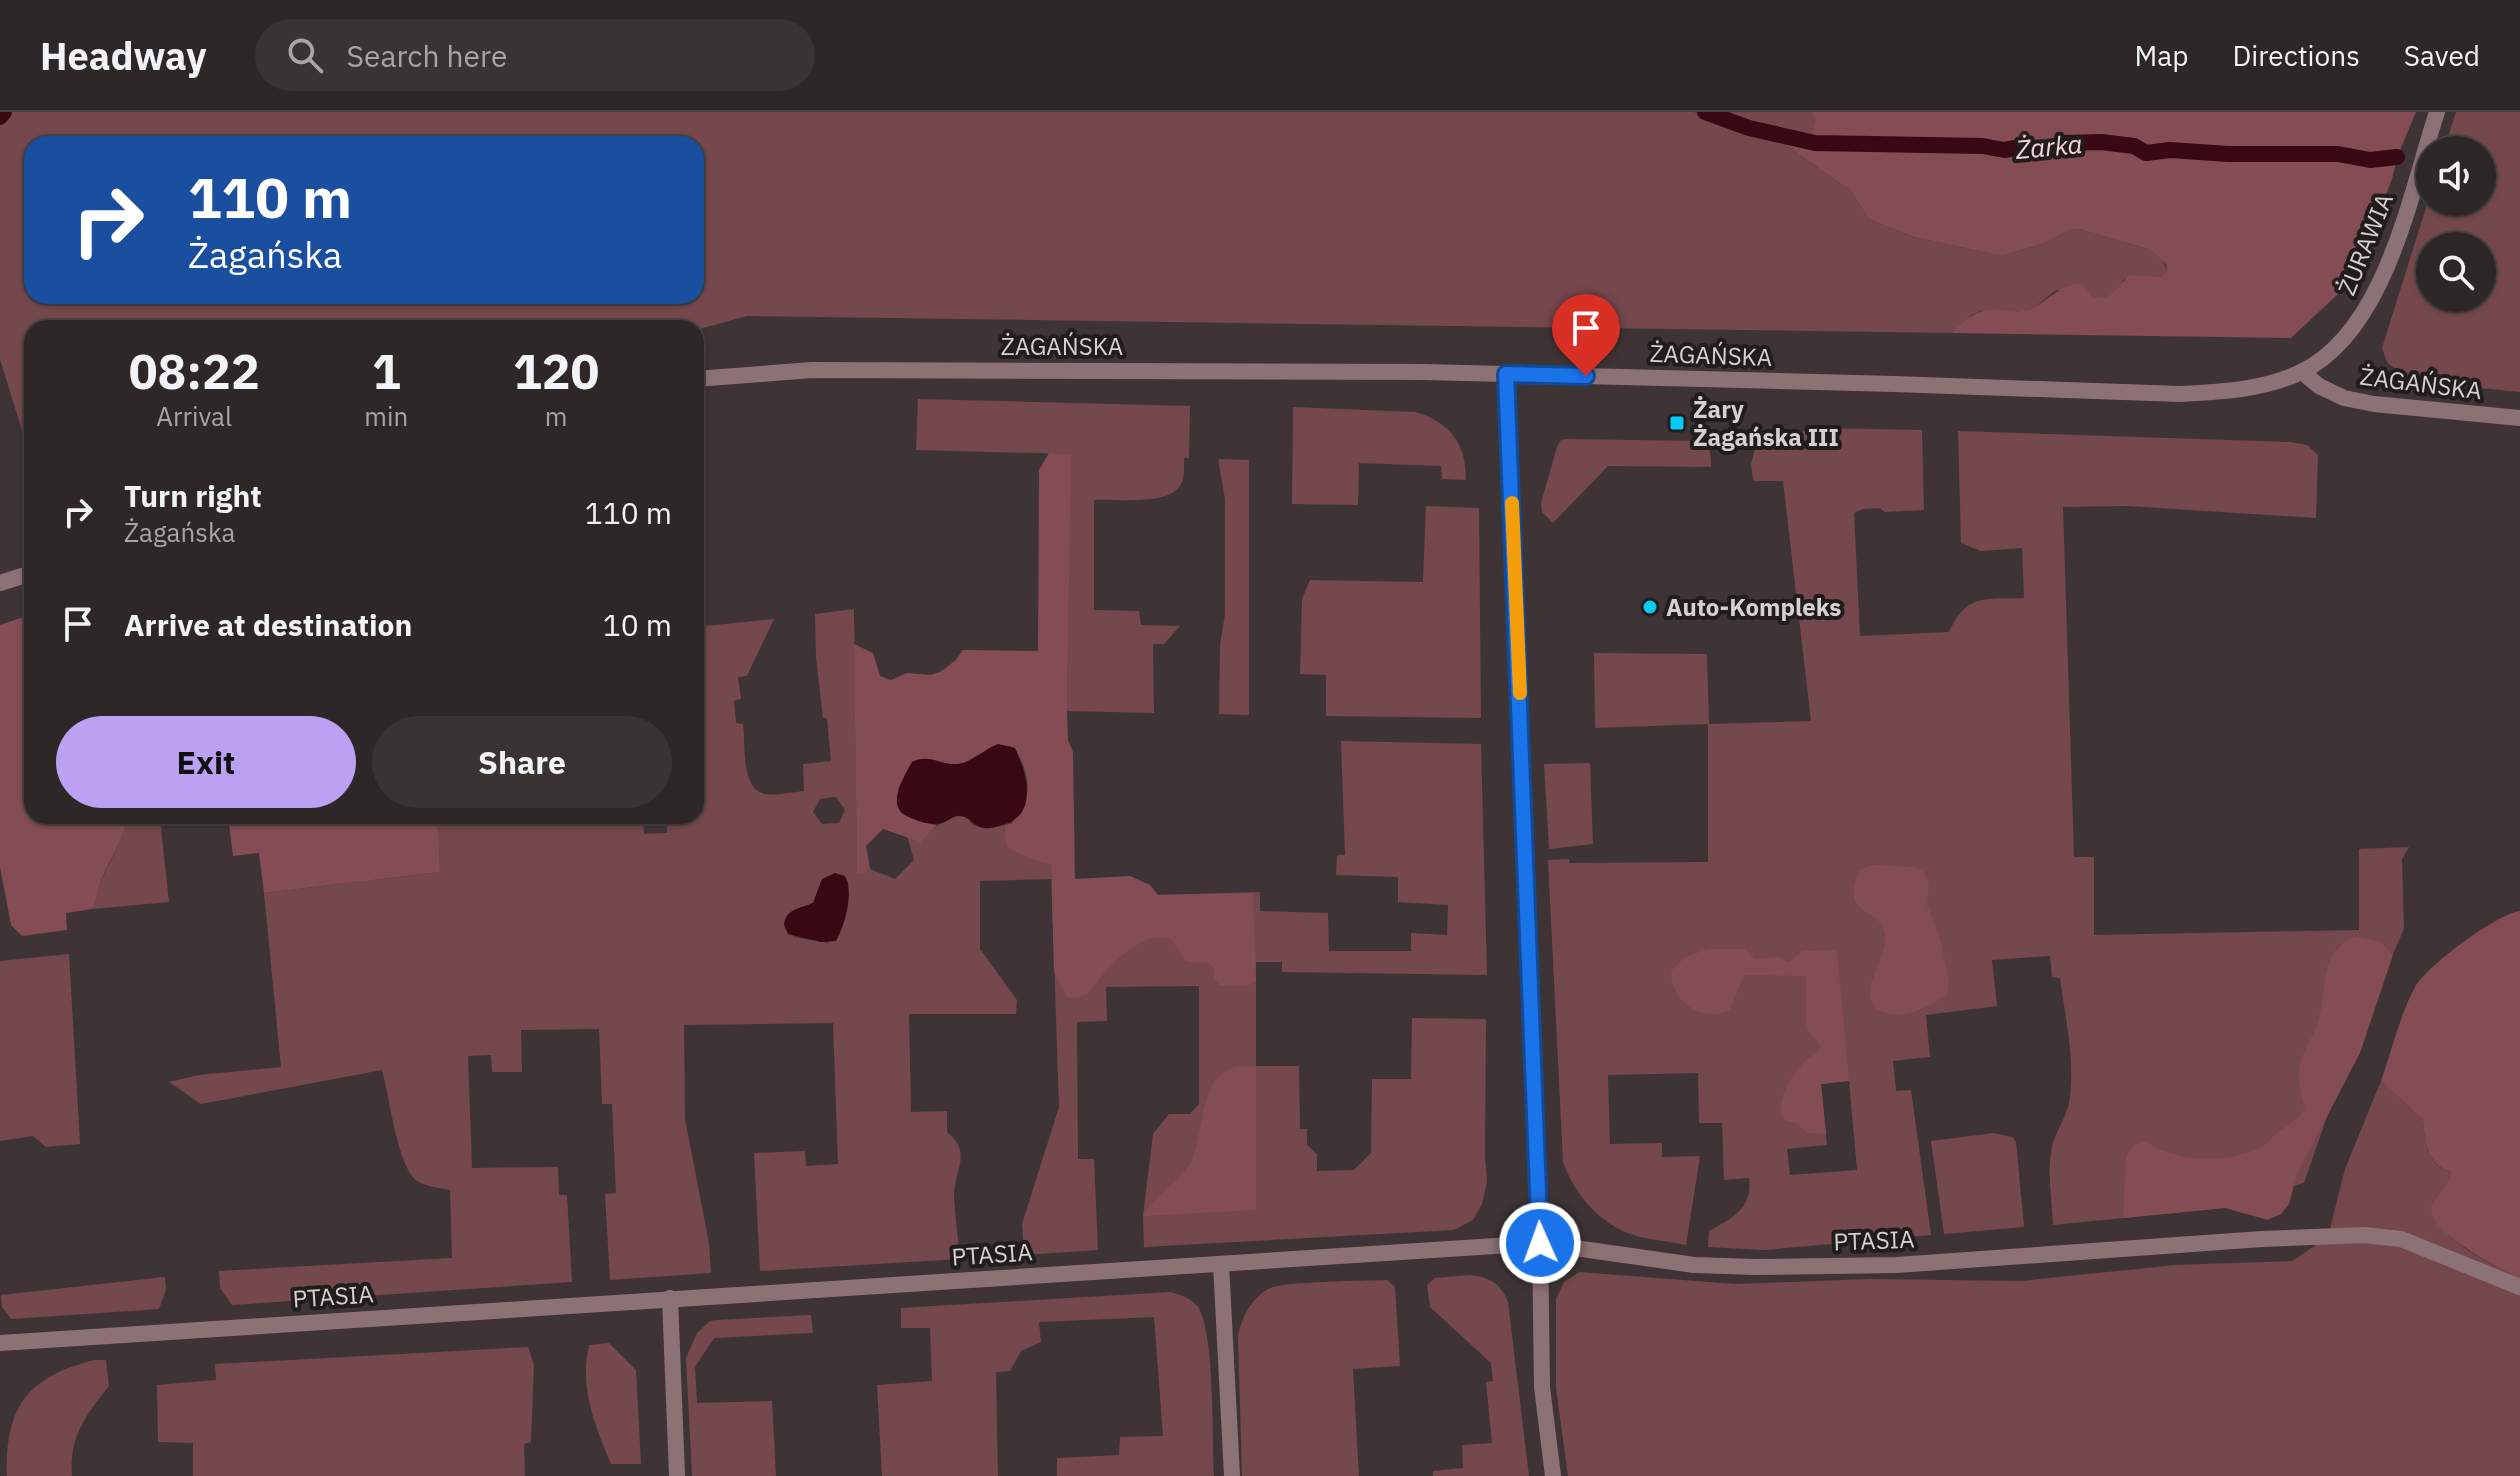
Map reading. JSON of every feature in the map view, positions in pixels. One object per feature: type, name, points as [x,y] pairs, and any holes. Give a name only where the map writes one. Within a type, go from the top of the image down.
[{"type":"street","name":"ŻURAWIA","points":[[2302,372],[2352,330],[2370,303],[2397,238],[2437,112]]},
{"type":"street","name":"ŻAGAŃSKA","points":[[704,378],[827,370],[1506,374],[2180,394],[2226,391],[2302,372],[2319,386],[2344,398],[2374,404],[2520,418]]},
{"type":"street","points":[[1506,374],[1540,1243],[1542,1387],[1553,1476]]},
{"type":"street","points":[[0,583],[24,576]]},
{"type":"street","name":"PTASIA","points":[[0,1343],[1540,1243],[1694,1265],[1755,1267],[1897,1265],[2262,1239],[2364,1235],[2401,1239],[2520,1287]]},
{"type":"street","points":[[1221,1264],[1232,1476]]},
{"type":"street","points":[[670,1298],[677,1476]]},
{"type":"shaded area","points":[[12,112],[1694,112],[1780,141],[1850,190],[1869,219],[1914,237],[2002,256],[2079,229],[2152,250],[2162,257],[2167,271],[2160,277],[2124,279],[2109,298],[2099,299],[2088,293],[2056,290],[2034,308],[2024,311],[1981,311],[1952,333],[747,316],[704,328],[704,320],[24,320],[24,437],[0,359],[0,124]]},
{"type":"shaded area","points":[[1706,112],[1812,112],[1815,121],[1811,135],[1801,140],[1748,127]]},
{"type":"shaded area","points":[[1812,112],[2416,112],[2397,157],[2369,158],[2338,152],[2237,153],[2170,149],[2147,152],[2133,144],[2102,140],[2064,142],[2046,148],[2021,145],[2004,150],[1984,145],[1849,145],[1801,140],[1811,135],[1815,121]]},
{"type":"shaded area","points":[[2456,112],[2520,112],[2520,392],[2409,381],[2387,362],[2382,348],[2416,240],[2416,312],[2496,312],[2496,232],[2418,232],[2423,216],[2496,216],[2496,136],[2448,136]]},
{"type":"shaded area","points":[[1780,141],[1849,150],[1981,149],[2004,155],[2022,151],[2047,153],[2063,145],[2101,145],[2134,148],[2145,156],[2171,152],[2230,157],[2337,157],[2396,163],[2352,281],[2291,338],[1952,333],[1978,312],[2027,310],[2075,284],[2083,284],[2092,297],[2106,297],[2130,275],[2160,277],[2167,271],[2166,264],[2152,250],[2079,229],[2002,256],[1914,237],[1869,219],[1850,190]]},
{"type":"shaded area","points":[[918,399],[1190,406],[1189,458],[1184,458],[1183,478],[1175,491],[1154,499],[1094,500],[1094,610],[1139,611],[1141,625],[1180,626],[1164,644],[1153,644],[1154,713],[1067,711],[1070,454],[916,450]]},
{"type":"shaded area","points":[[1293,407],[1416,412],[1428,417],[1439,422],[1454,437],[1463,456],[1466,480],[1442,479],[1441,466],[1359,463],[1358,505],[1292,504]]},
{"type":"shaded area","points":[[1818,428],[1922,430],[1924,510],[1885,512],[1879,508],[1854,513],[1860,636],[1949,632],[1963,610],[1971,604],[1988,599],[2024,598],[2022,548],[1981,551],[1961,543],[1958,431],[2290,442],[2307,445],[2318,455],[2316,518],[2128,506],[2063,507],[2074,857],[2094,857],[2094,935],[2359,930],[2359,849],[2409,847],[2402,859],[2404,929],[2350,1050],[2304,1183],[2225,1208],[2053,1225],[2051,1153],[2069,1103],[2071,1072],[2060,978],[2052,977],[2050,956],[1992,960],[1997,1006],[1926,1015],[1930,1057],[1893,1061],[1896,1091],[1911,1090],[1931,1235],[1765,1250],[1708,1247],[1709,1231],[1740,1211],[1744,1205],[1748,1197],[1749,1178],[1724,1180],[1722,1123],[1699,1123],[1698,1073],[1608,1075],[1610,1144],[1662,1143],[1662,1157],[1700,1156],[1686,1245],[1643,1238],[1618,1229],[1598,1214],[1581,1195],[1563,1162],[1548,860],[1569,859],[1569,863],[1708,862],[1708,724],[1595,728],[1594,653],[1707,654],[1709,724],[1811,721],[1783,481],[1753,481],[1751,464],[1757,442]],"holes":[[[1849,1081],[1857,1170],[1790,1175],[1787,1149],[1827,1145],[1821,1084]]]},
{"type":"shaded area","points":[[1561,440],[1701,441],[1709,449],[1711,467],[1608,466],[1553,523],[1542,512],[1541,503],[1557,447]]},
{"type":"shaded area","points":[[1049,453],[1071,454],[1067,711],[1068,740],[1073,752],[1075,879],[1130,876],[1150,885],[1158,895],[1253,893],[1256,981],[1245,986],[1220,985],[1214,979],[1214,969],[1210,963],[1186,962],[1171,939],[1155,938],[1142,942],[1117,959],[1087,994],[1067,997],[1054,972],[1051,864],[1008,848],[1004,837],[1005,825],[1012,823],[1028,788],[1021,761],[1010,746],[980,754],[962,764],[946,764],[931,759],[912,762],[898,789],[930,824],[937,825],[921,842],[883,829],[866,846],[870,869],[864,874],[857,874],[854,644],[873,653],[880,676],[891,680],[907,673],[930,675],[940,672],[963,650],[1038,651],[1039,470]]},
{"type":"shaded area","points":[[1218,459],[1249,460],[1249,715],[1219,714],[1220,645],[1225,614],[1225,499]]},
{"type":"shaded area","points":[[1426,506],[1479,508],[1481,718],[1326,716],[1326,675],[1300,674],[1302,599],[1310,580],[1423,582]]},
{"type":"shaded area","points":[[854,609],[857,873],[870,869],[895,879],[914,860],[907,836],[922,841],[940,823],[958,816],[981,827],[1005,825],[1004,837],[1031,859],[1051,863],[1051,879],[980,881],[980,949],[1017,1000],[1016,1014],[909,1014],[911,1112],[947,1111],[947,1132],[955,1140],[961,1155],[954,1196],[960,1259],[760,1271],[754,1153],[805,1151],[806,1166],[838,1164],[833,1023],[684,1025],[685,1119],[709,1243],[711,1273],[610,1280],[605,1194],[616,1193],[612,1104],[602,1104],[599,1029],[521,1030],[522,1072],[492,1072],[491,1055],[468,1056],[472,1168],[558,1167],[559,1195],[567,1195],[572,1282],[232,1305],[220,1288],[219,1271],[452,1258],[450,1190],[419,1182],[405,1164],[382,1070],[201,1104],[169,1082],[199,1075],[281,1067],[264,893],[440,872],[438,824],[643,824],[644,834],[667,833],[667,824],[704,824],[704,626],[774,619],[747,676],[738,677],[741,699],[734,701],[736,723],[743,724],[748,775],[757,790],[765,794],[804,791],[803,764],[831,761],[816,657],[815,614]],"holes":[[[836,797],[845,810],[839,823],[822,824],[813,812],[820,799]],[[822,880],[848,881],[849,895],[828,943],[794,937],[784,925],[785,920],[794,910],[813,903]]]},
{"type":"shaded area","points":[[24,617],[24,824],[126,824],[92,909],[66,913],[67,930],[22,936],[11,925],[0,867],[0,625]]},
{"type":"shaded area","points":[[1341,741],[1481,744],[1487,975],[1282,972],[1282,962],[1256,962],[1256,1066],[1299,1066],[1300,1129],[1307,1129],[1307,1145],[1317,1154],[1317,1171],[1354,1170],[1371,1153],[1372,1079],[1411,1079],[1412,1018],[1486,1019],[1487,1182],[1482,1204],[1473,1220],[1454,1230],[1144,1247],[1143,1216],[1153,1134],[1169,1114],[1190,1114],[1199,1104],[1199,986],[1106,987],[1107,1021],[1077,1022],[1078,1159],[1094,1159],[1098,1250],[1024,1255],[1022,1224],[1059,1107],[1052,898],[1260,892],[1260,911],[1328,913],[1329,951],[1411,951],[1411,933],[1447,935],[1448,905],[1398,902],[1398,877],[1336,875],[1337,855],[1345,855]]},
{"type":"shaded area","points":[[998,744],[1015,748],[1026,781],[1026,804],[1014,820],[988,828],[961,816],[932,824],[911,818],[898,808],[898,793],[912,762],[929,759],[962,763]]},
{"type":"shaded area","points":[[1590,763],[1593,844],[1549,849],[1544,764]]},
{"type":"shaded area","points":[[126,824],[161,824],[169,902],[92,909]]},
{"type":"shaded area","points":[[229,824],[438,824],[440,872],[264,893],[259,853],[233,856]]},
{"type":"shaded area","points":[[1875,865],[1913,867],[1924,872],[1929,886],[1927,905],[1940,938],[1949,980],[1947,994],[1913,1012],[1885,1013],[1876,1009],[1870,997],[1885,935],[1878,920],[1859,907],[1854,892],[1859,872]]},
{"type":"shaded area","points":[[835,873],[845,876],[849,892],[845,918],[836,941],[821,942],[788,934],[784,925],[788,915],[813,903],[822,879]]},
{"type":"shaded area","points":[[2520,911],[2520,1279],[2468,1250],[2435,1220],[2432,1206],[2451,1172],[2432,1158],[2426,1144],[2423,1120],[2381,1081],[2405,1008],[2422,978],[2479,931]]},
{"type":"shaded area","points":[[2354,936],[2381,942],[2393,955],[2360,1053],[2297,1174],[2289,1204],[2281,1214],[2268,1220],[2225,1208],[2123,1218],[2126,1156],[2133,1146],[2145,1141],[2172,1154],[2188,1157],[2236,1156],[2264,1145],[2302,1113],[2305,1109],[2299,1081],[2300,1065],[2317,1025],[2326,972],[2334,953]]},
{"type":"shaded area","points":[[1708,949],[1745,949],[1755,959],[1779,957],[1789,962],[1803,951],[1837,950],[1849,1081],[1821,1084],[1826,1134],[1807,1133],[1797,1123],[1787,1121],[1781,1115],[1782,1100],[1792,1078],[1821,1047],[1808,1030],[1806,976],[1744,975],[1730,1010],[1719,1014],[1699,1012],[1676,992],[1671,971],[1685,957]]},
{"type":"shaded area","points":[[69,954],[80,1144],[46,1147],[33,1136],[0,1141],[0,961]]},
{"type":"shaded area","points":[[1256,1066],[1256,1210],[1143,1216],[1191,1162],[1206,1100],[1215,1081],[1232,1068]]},
{"type":"shaded area","points":[[2381,1081],[2423,1120],[2426,1145],[2432,1159],[2451,1172],[2450,1183],[2431,1211],[2438,1223],[2458,1243],[2520,1279],[2520,1476],[1568,1476],[1556,1388],[1556,1299],[1564,1282],[1579,1272],[1735,1284],[1869,1279],[2021,1281],[2175,1265],[2292,1261],[2328,1237],[2345,1169]]},
{"type":"shaded area","points":[[1994,1133],[2012,1137],[2016,1142],[2024,1227],[1944,1234],[1931,1141]]},
{"type":"shaded area","points":[[1470,1275],[1494,1282],[1508,1302],[1529,1476],[1433,1476],[1433,1471],[1463,1468],[1462,1445],[1492,1443],[1486,1382],[1493,1381],[1491,1363],[1430,1307],[1427,1285],[1435,1278]]},
{"type":"shaded area","points":[[165,1277],[166,1290],[159,1309],[11,1319],[2,1307],[1,1295]]},
{"type":"shaded area","points":[[1387,1280],[1395,1287],[1400,1366],[1353,1369],[1359,1476],[1242,1476],[1238,1335],[1252,1303],[1276,1286]]},
{"type":"shaded area","points":[[1171,1292],[1195,1304],[1203,1320],[1210,1363],[1214,1476],[1057,1476],[1057,1458],[1119,1455],[1120,1437],[1163,1436],[1154,1317],[1039,1322],[1041,1342],[1021,1351],[1010,1371],[996,1372],[998,1476],[882,1476],[877,1385],[932,1381],[930,1328],[901,1328],[901,1308]]},
{"type":"shaded area","points":[[811,1315],[813,1333],[714,1338],[695,1367],[697,1403],[772,1401],[776,1476],[692,1476],[686,1358],[697,1333],[710,1321],[716,1320]]},
{"type":"shaded area","points":[[609,1343],[636,1370],[641,1464],[611,1464],[590,1406],[586,1376],[589,1345]]},
{"type":"shaded area","points":[[528,1347],[534,1365],[531,1442],[524,1444],[525,1476],[193,1476],[193,1443],[158,1442],[157,1385],[216,1380],[215,1364]]},
{"type":"shaded area","points":[[94,1360],[106,1360],[109,1386],[80,1428],[73,1450],[72,1476],[7,1476],[10,1431],[25,1398],[52,1376]]},
{"type":"waterway","name":"Żarka","points":[[0,117],[4,112]]},
{"type":"waterway","name":"Żarka","points":[[1705,112],[1749,128],[1815,143],[2046,150],[2063,143],[2101,142],[2134,146],[2146,153],[2170,150],[2228,154],[2338,154],[2370,160],[2397,157]]},
{"type":"slow traffic","points":[[1512,503],[1520,693]]},
{"type":"place","name":"Żary Żagańska III","points":[[1677,423]]},
{"type":"place","name":"Auto-Kompleks","points":[[1650,607]]},
{"type":"route","points":[[1540,1243],[1506,374],[1586,376]]}]
